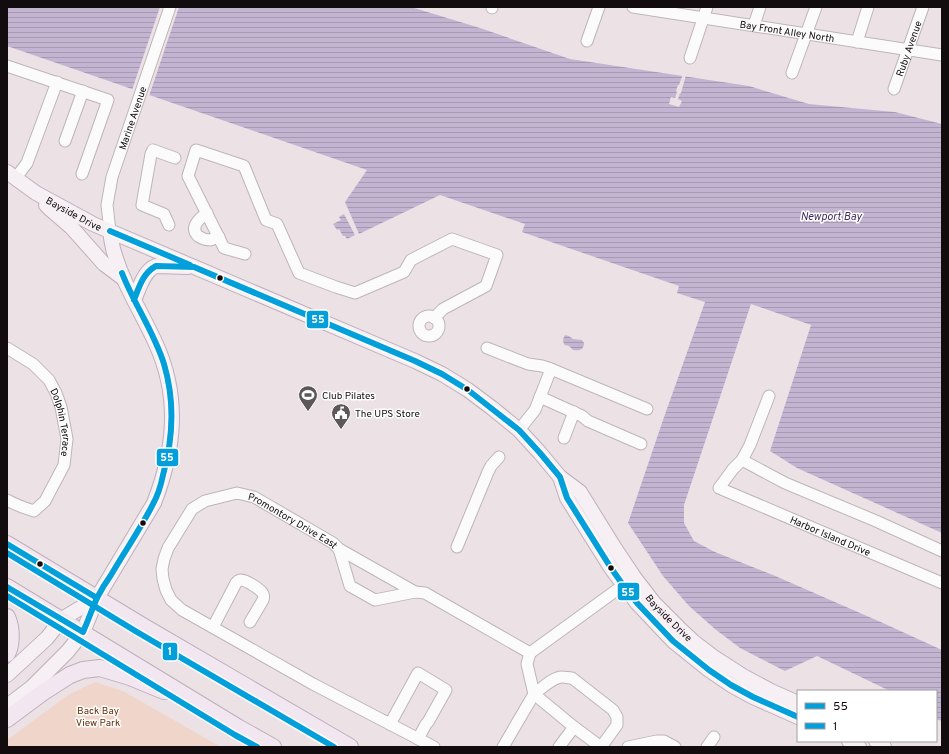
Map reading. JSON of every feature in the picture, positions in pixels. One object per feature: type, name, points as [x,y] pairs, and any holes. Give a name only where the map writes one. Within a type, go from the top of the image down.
[{"type":"highway","points":[[7,544],[141,625],[350,747]]},
{"type":"highway","points":[[7,587],[273,747]]},
{"type":"highway","points":[[7,617],[11,628],[10,649],[7,654]]},
{"type":"highway","points":[[7,719],[42,693],[70,675],[83,670],[100,668],[205,707]]},
{"type":"main road","name":"Bayside Drive","points":[[11,175],[36,193],[93,224],[410,358],[442,374],[468,390],[520,430],[548,461],[560,477],[567,498],[612,568],[629,581],[679,628],[710,654],[743,676],[797,703]]},
{"type":"main road","points":[[36,193],[50,209],[72,228],[104,264],[124,280]]},
{"type":"main road","points":[[7,706],[32,687],[68,651],[83,632],[97,598],[154,503],[166,468],[170,450],[172,408],[164,366],[156,344],[124,280],[113,251],[110,231]]},
{"type":"main road","points":[[134,300],[145,275],[151,267],[194,267]]},
{"type":"main road","name":"Bayside Drive","points":[[629,581],[637,603],[673,641],[709,670],[731,685],[753,697],[797,717]]},
{"type":"main road","points":[[7,675],[47,638],[62,619],[97,598]]},
{"type":"street","name":"Marine Avenue","points":[[110,231],[106,205],[108,193],[170,7]]},
{"type":"street","points":[[587,41],[599,7]]},
{"type":"street","name":"Bay Front Alley North","points":[[633,7],[651,8],[704,18],[942,55]]},
{"type":"street","points":[[690,58],[708,7]]},
{"type":"street","points":[[754,25],[760,7]]},
{"type":"street","points":[[792,74],[816,7]]},
{"type":"street","points":[[857,42],[868,7]]},
{"type":"street","name":"Ruby Avenue","points":[[894,89],[923,7]]},
{"type":"street","points":[[7,66],[108,100],[82,174]]},
{"type":"street","points":[[11,175],[27,163],[57,82]]},
{"type":"street","points":[[65,141],[83,91]]},
{"type":"street","points":[[169,224],[164,214],[142,205],[153,150],[175,158]]},
{"type":"street","points":[[245,254],[224,248],[188,176],[196,150],[244,166],[266,220],[277,224],[299,272],[336,287],[355,293],[404,272],[411,260],[452,240],[497,255],[486,286],[442,310],[434,318]]},
{"type":"street","points":[[207,213],[199,219],[195,226],[195,232],[200,238],[208,240],[219,237]]},
{"type":"street","name":"Dolphin Terrace","points":[[7,348],[33,364],[49,380],[61,406],[66,439],[64,465],[45,501],[34,511],[20,507],[7,500]]},
{"type":"street","points":[[487,348],[528,364],[551,369],[647,409]]},
{"type":"street","points":[[520,430],[535,410],[551,369]]},
{"type":"street","points":[[770,396],[750,445],[742,460],[785,483],[942,551]]},
{"type":"street","points":[[540,397],[574,412],[588,421],[641,444]]},
{"type":"street","points":[[564,438],[574,412]]},
{"type":"street","points":[[457,547],[488,472],[499,457]]},
{"type":"street","name":"Harbor Island Drive","points":[[742,460],[733,469],[720,488],[942,583]]},
{"type":"street","name":"Promontory Drive East","points":[[434,747],[313,684],[182,610],[172,600],[166,590],[162,569],[168,548],[192,509],[205,501],[237,493],[254,497],[334,543],[339,550],[415,592],[425,593],[530,653]]},
{"type":"street","points":[[339,550],[350,586],[375,600],[415,592]]},
{"type":"street","points":[[213,627],[236,583],[241,580],[261,590],[264,597],[250,622]]},
{"type":"street","points":[[504,747],[534,694],[544,686],[564,676],[572,678],[613,710],[617,717],[617,725],[601,747],[534,694],[527,664],[530,653],[629,581]]},
{"type":"street","points":[[390,724],[418,673],[446,690],[418,739]]},
{"type":"street","points":[[559,747],[574,727]]},
{"type":"street","points":[[708,747],[714,737]]},
{"type":"street","points":[[628,747],[664,741],[675,747]]},
{"type":"green space","name":"Back Bay View Park","points":[[95,682],[123,691],[221,747],[7,747],[7,740],[68,695]]},
{"type":"water","name":"Newport Bay","points":[[7,7],[411,7],[480,28],[570,59],[749,86],[809,104],[895,112],[942,124],[942,533],[797,468],[770,451],[811,325],[751,304],[684,505],[684,523],[694,541],[715,552],[773,575],[942,650],[942,721],[937,719],[937,690],[888,690],[817,656],[785,671],[740,648],[715,629],[689,606],[663,576],[628,523],[705,302],[677,293],[679,286],[522,232],[525,224],[440,195],[359,234],[345,202],[367,170],[7,46]]},
{"type":"water","points":[[344,214],[355,235],[347,239],[333,224],[341,220],[339,217]]},
{"type":"water","points":[[565,335],[573,339],[582,340],[584,343],[581,350],[573,350],[569,346],[565,345],[563,340]]},
{"type":"pier","points":[[160,7],[179,7],[149,96],[132,90]]},
{"type":"pier","points":[[683,74],[686,75],[678,99],[682,101],[679,107],[669,104],[671,97],[675,98],[678,85]]},
{"type":"transit line","name":"55","points":[[110,231],[190,265]]},
{"type":"transit line","name":"55","points":[[134,300],[145,276],[156,266],[194,267],[415,361],[442,374],[468,390],[519,430],[560,477],[567,498],[611,568],[637,603],[673,641],[709,670],[731,685],[753,697],[797,717]]},
{"type":"transit line","name":"55","points":[[83,632],[95,602],[138,531],[156,497],[166,461],[171,434],[170,392],[164,364],[155,341],[122,273]]},
{"type":"transit line","name":"55","points":[[7,544],[97,598]]},
{"type":"transit line","name":"1","points":[[7,553],[137,632],[334,747]]},
{"type":"transit line","name":"55","points":[[7,587],[83,632]]},
{"type":"transit line","name":"1","points":[[7,596],[257,747]]},
{"type":"place","name":"Club Pilates","points":[[308,412]]},
{"type":"place","name":"The UPS Store","points":[[341,430]]}]
